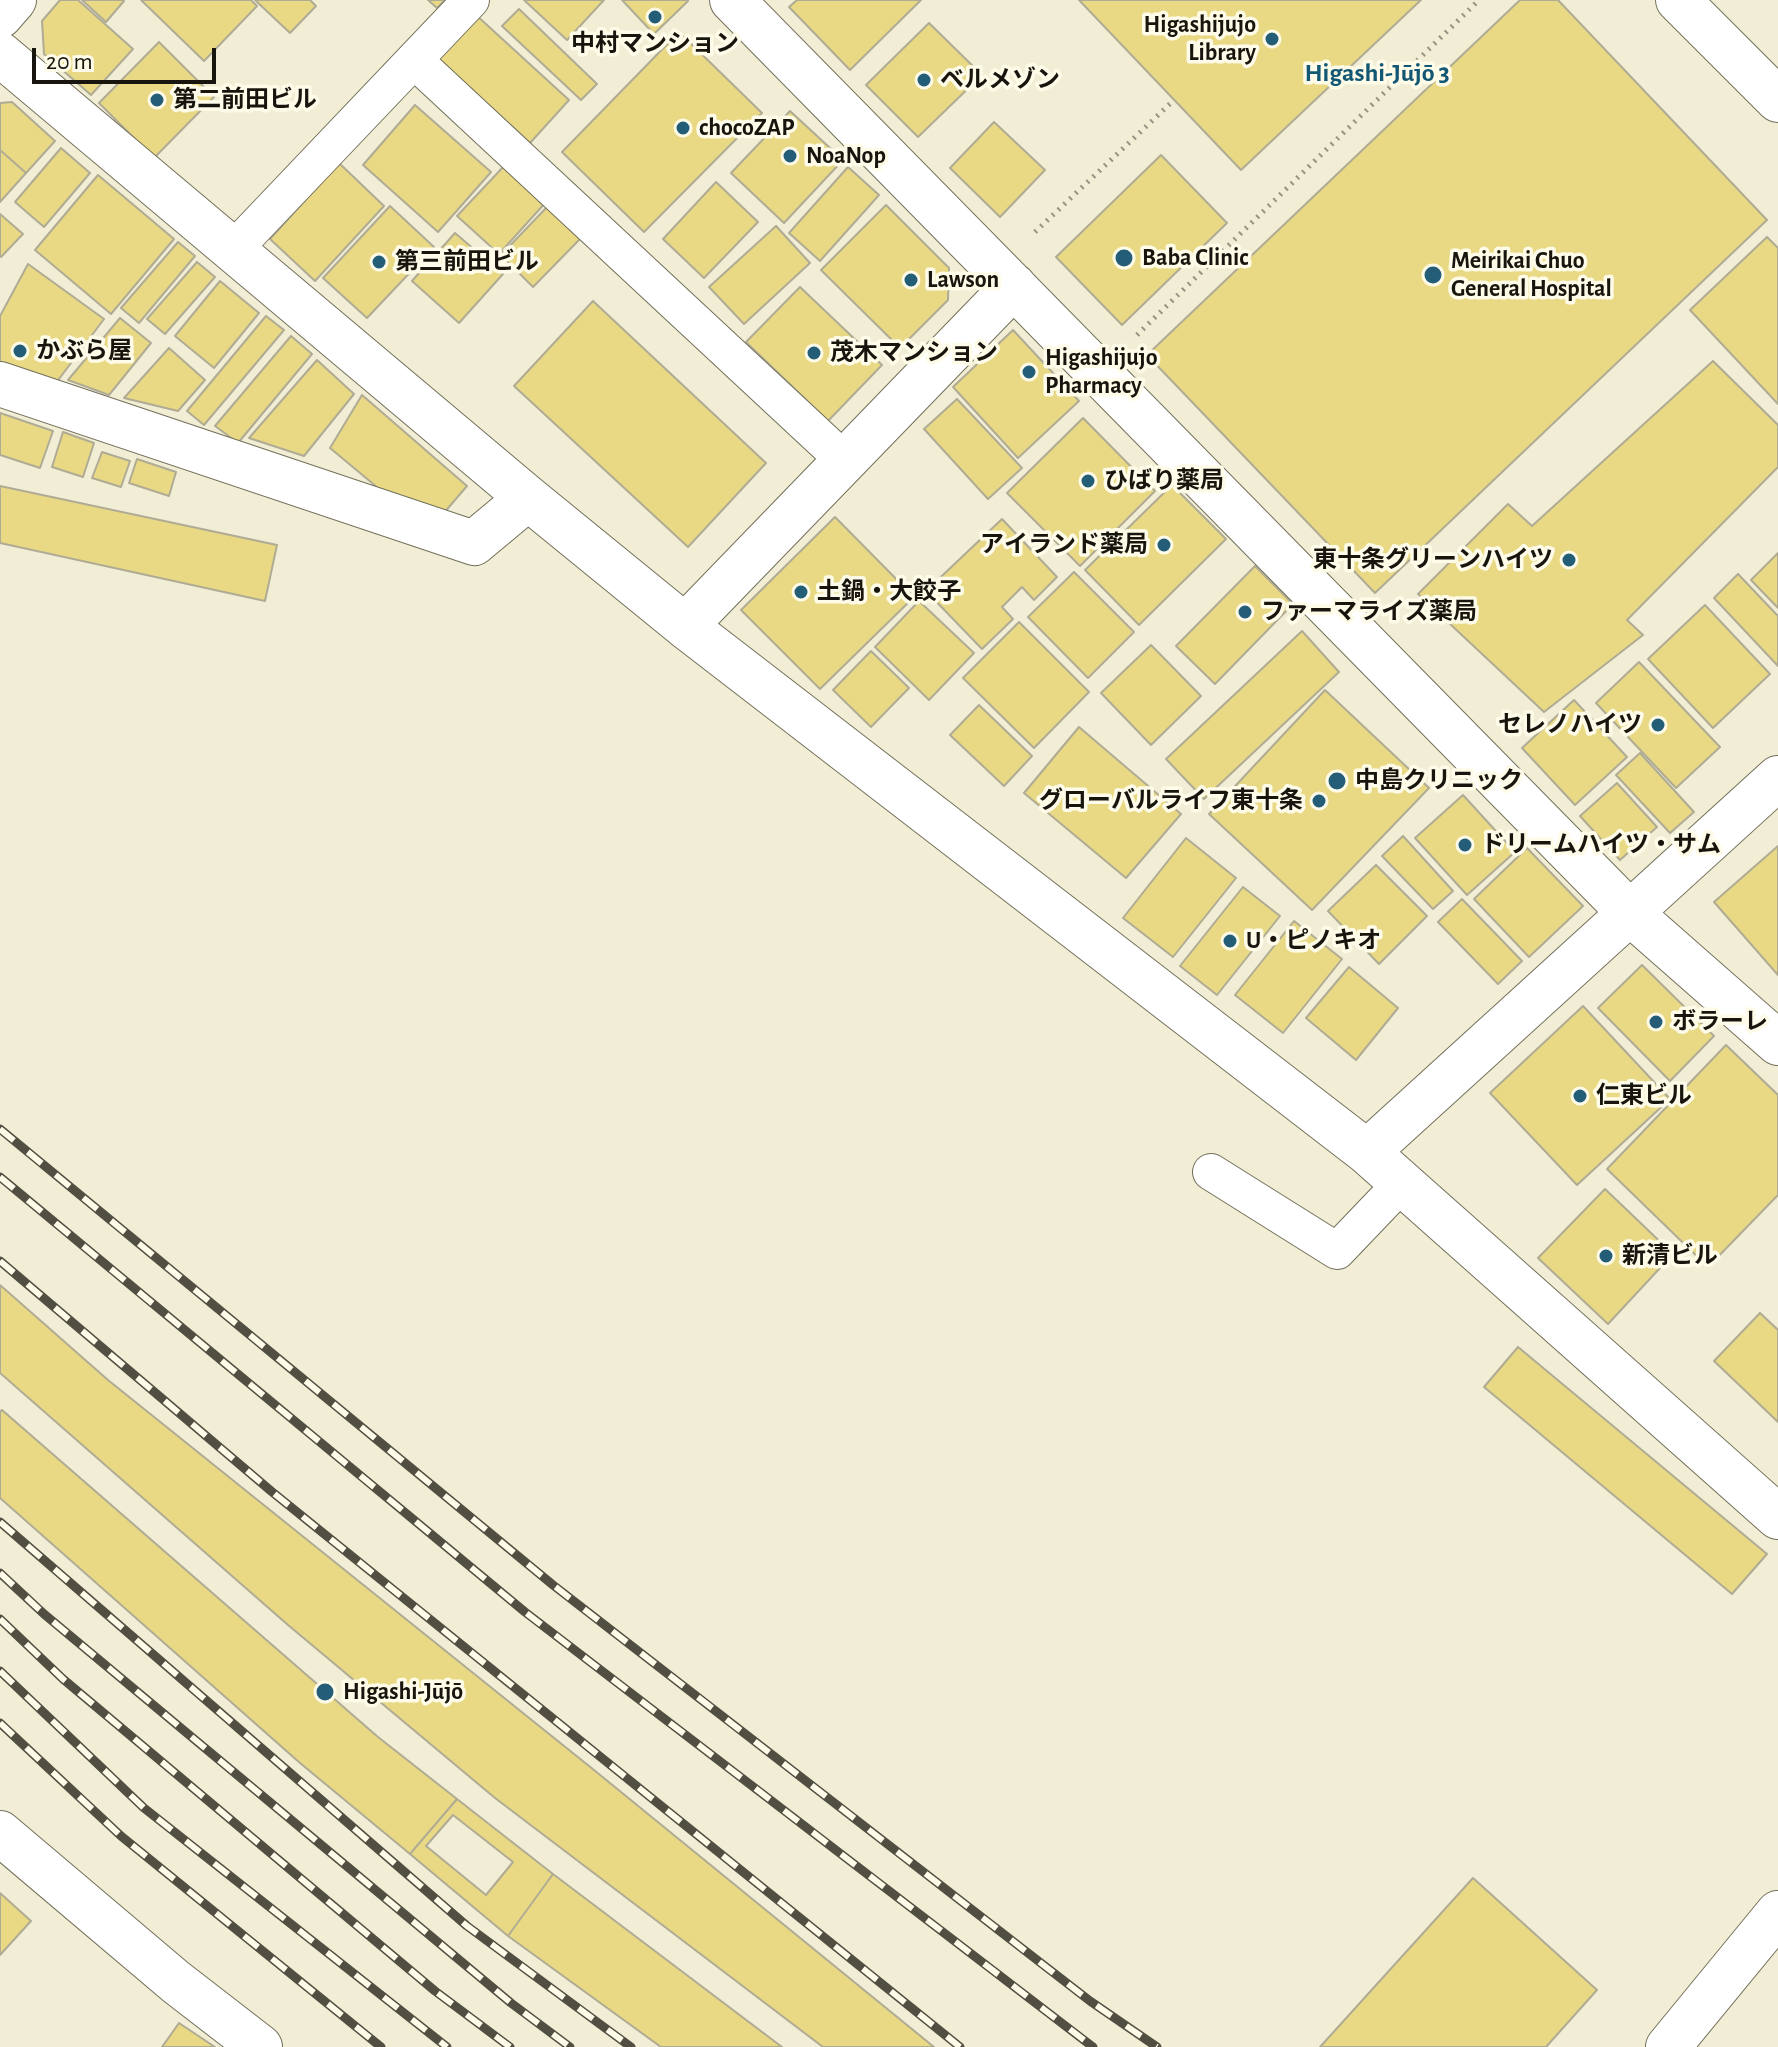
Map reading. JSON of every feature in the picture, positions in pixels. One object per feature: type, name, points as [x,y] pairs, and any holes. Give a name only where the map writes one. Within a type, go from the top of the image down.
[{"type":"street","points":[[0,16],[14,0]]},
{"type":"street","points":[[732,0],[1630,913],[1778,1043]]},
{"type":"street","points":[[1678,0],[1778,100]]},
{"type":"street","points":[[0,54],[685,626],[1367,1152],[1778,1517]]},
{"type":"street","points":[[685,626],[845,461],[1005,277]]},
{"type":"street","points":[[0,384],[474,543],[528,498]]},
{"type":"street","points":[[1367,1152],[1778,778]]},
{"type":"street","points":[[0,1833],[176,1982],[260,2047]]},
{"type":"street","points":[[1668,2047],[1778,1913]]},
{"type":"lane","points":[[233,250],[471,0]]},
{"type":"lane","points":[[414,60],[845,461]]},
{"type":"lane","points":[[1211,1172],[1337,1251],[1402,1183]]},
{"type":"path","points":[[1099,372],[1479,0]]},
{"type":"path","points":[[1005,277],[1174,100]]},
{"type":"building","points":[[60,0],[78,0],[133,49],[91,95],[44,54],[42,21]]},
{"type":"building","points":[[82,0],[123,0],[124,1],[106,22]]},
{"type":"building","points":[[141,0],[251,0],[257,6],[204,61]]},
{"type":"building","points":[[255,0],[310,0],[316,6],[290,33]]},
{"type":"building","points":[[428,0],[445,0],[437,8]]},
{"type":"building","points":[[524,0],[604,0],[567,40]]},
{"type":"building","name":"中村マンション","points":[[622,0],[688,0],[688,1],[654,34]]},
{"type":"building","points":[[797,0],[921,0],[850,70],[789,7]]},
{"type":"building","points":[[1079,0],[1421,0],[1241,170]]},
{"type":"building","points":[[1520,0],[1558,0],[1767,220],[1375,593],[1147,355]]},
{"type":"building","points":[[519,9],[597,84],[581,100],[502,26]]},
{"type":"building","points":[[475,14],[569,100],[530,143],[436,57]]},
{"type":"building","name":"ベルメゾン","points":[[929,23],[982,75],[918,137],[866,85]]},
{"type":"building","points":[[679,32],[762,113],[644,232],[562,152]]},
{"type":"building","name":"第二前田ビル","points":[[159,42],[214,97],[154,158],[99,103]]},
{"type":"building","points":[[12,102],[55,141],[26,173],[0,150],[0,103]]},
{"type":"building","points":[[415,105],[491,172],[438,232],[363,165]]},
{"type":"building","points":[[790,111],[843,160],[784,223],[731,173]]},
{"type":"building","points":[[994,122],[1045,170],[1000,217],[950,168]]},
{"type":"building","points":[[61,148],[90,173],[44,227],[15,202]]},
{"type":"building","points":[[0,150],[26,173],[0,202]]},
{"type":"building","points":[[1161,155],[1227,223],[1122,325],[1056,257]]},
{"type":"building","points":[[339,163],[384,206],[315,281],[270,239]]},
{"type":"building","points":[[505,165],[546,202],[499,254],[457,216]]},
{"type":"building","points":[[848,167],[879,195],[820,261],[789,233]]},
{"type":"building","points":[[98,175],[174,239],[111,314],[35,250]]},
{"type":"building","points":[[716,182],[758,222],[704,278],[663,239]]},
{"type":"building","points":[[886,205],[949,268],[948,300],[900,348],[821,270]]},
{"type":"building","name":"第三前田ビル","points":[[390,206],[434,247],[367,318],[323,278]]},
{"type":"building","points":[[547,207],[580,239],[533,287],[501,255]]},
{"type":"building","points":[[0,214],[23,234],[1,257],[0,256]]},
{"type":"building","points":[[776,226],[810,263],[744,324],[709,287]]},
{"type":"building","points":[[455,233],[503,274],[459,323],[412,281]]},
{"type":"building","points":[[1767,237],[1778,248],[1778,404],[1690,310]]},
{"type":"building","points":[[178,242],[195,256],[139,323],[121,308]]},
{"type":"building","points":[[197,262],[215,277],[165,334],[147,319]]},
{"type":"building","points":[[28,264],[104,319],[56,383],[0,363],[0,316]]},
{"type":"building","points":[[220,281],[259,313],[214,368],[175,336]]},
{"type":"building","name":"茂木マンション","points":[[800,287],[882,365],[828,421],[746,342]]},
{"type":"building","points":[[593,301],[766,463],[688,547],[514,386]]},
{"type":"building","points":[[266,316],[284,330],[204,425],[187,411]]},
{"type":"building","points":[[120,318],[151,343],[109,395],[68,380]]},
{"type":"building","points":[[1013,330],[1079,401],[1018,458],[953,387]]},
{"type":"building","points":[[291,336],[312,354],[238,443],[215,426]]},
{"type":"building","points":[[169,348],[205,380],[178,411],[124,398]]},
{"type":"building","points":[[317,360],[354,394],[304,456],[249,438]]},
{"type":"building","name":"東十条グリーンハイツ","points":[[1713,361],[1778,425],[1778,467],[1627,620],[1643,635],[1544,712],[1418,594],[1508,504],[1532,526]]},
{"type":"building","points":[[362,395],[467,486],[443,514],[378,488],[330,448]]},
{"type":"building","points":[[957,399],[1022,468],[988,499],[924,429]]},
{"type":"building","points":[[0,413],[53,431],[40,468],[0,455]]},
{"type":"building","points":[[1083,418],[1155,491],[1080,566],[1007,493]]},
{"type":"building","points":[[63,432],[94,443],[83,477],[52,467]]},
{"type":"building","points":[[102,452],[130,461],[121,487],[92,478]]},
{"type":"building","points":[[137,459],[176,472],[169,496],[129,483]]},
{"type":"building","points":[[1172,485],[1226,539],[1139,625],[1085,570]]},
{"type":"building","points":[[0,486],[277,545],[265,601],[0,543]]},
{"type":"building","points":[[835,517],[914,597],[820,689],[741,610]]},
{"type":"building","points":[[1002,519],[1057,577],[1034,600],[1022,587],[1002,607],[1013,619],[982,649],[926,591]]},
{"type":"building","points":[[1778,553],[1778,608],[1751,580]]},
{"type":"building","points":[[1255,566],[1293,604],[1215,684],[1176,646]]},
{"type":"building","points":[[1074,572],[1134,632],[1088,678],[1028,617]]},
{"type":"building","points":[[1738,574],[1778,616],[1778,666],[1714,598]]},
{"type":"building","points":[[919,601],[974,653],[929,700],[875,647]]},
{"type":"building","points":[[1705,605],[1770,674],[1713,728],[1648,659]]},
{"type":"building","points":[[1019,622],[1089,692],[1034,748],[963,678]]},
{"type":"building","points":[[1302,631],[1339,672],[1204,799],[1166,759]]},
{"type":"building","points":[[1151,645],[1201,696],[1151,745],[1101,693]]},
{"type":"building","points":[[871,651],[909,688],[871,727],[833,690]]},
{"type":"building","name":"セレノハイツ","points":[[1639,662],[1720,747],[1676,788],[1596,703]]},
{"type":"building","name":"グローバルライフ東十条","points":[[1325,690],[1429,788],[1312,910],[1209,814]]},
{"type":"building","points":[[1574,700],[1627,757],[1575,805],[1522,748]]},
{"type":"building","points":[[979,705],[1032,756],[1004,786],[950,735]]},
{"type":"building","points":[[1079,727],[1181,814],[1126,878],[1024,793]]},
{"type":"building","points":[[1640,753],[1694,812],[1670,833],[1616,775]]},
{"type":"building","points":[[1617,783],[1657,827],[1620,860],[1580,816]]},
{"type":"building","name":"ドリームハイツ・サム","points":[[1463,795],[1515,852],[1467,895],[1415,838]]},
{"type":"building","points":[[1403,836],[1453,891],[1433,909],[1382,856]]},
{"type":"building","points":[[1186,838],[1236,878],[1173,957],[1123,918]]},
{"type":"building","points":[[1778,846],[1778,975],[1714,902]]},
{"type":"building","points":[[1527,848],[1583,906],[1529,957],[1474,899]]},
{"type":"building","points":[[1376,865],[1427,916],[1379,964],[1328,911]]},
{"type":"building","name":"U・ピノキオ","points":[[1243,887],[1280,916],[1217,995],[1180,966]]},
{"type":"building","points":[[1462,899],[1522,961],[1498,984],[1438,922]]},
{"type":"building","points":[[1294,921],[1342,959],[1283,1033],[1235,995]]},
{"type":"building","name":"ボラーレ","points":[[1642,965],[1714,1036],[1670,1081],[1598,1008]]},
{"type":"building","points":[[1349,967],[1398,1008],[1356,1060],[1306,1018]]},
{"type":"building","name":"仁東ビル","points":[[1583,1006],[1670,1099],[1577,1185],[1490,1093]]},
{"type":"building","points":[[1726,1045],[1778,1095],[1778,1195],[1708,1267],[1607,1169]]},
{"type":"building","name":"新清ビル","points":[[1605,1189],[1673,1254],[1608,1324],[1538,1258]]},
{"type":"building","points":[[0,1285],[108,1380],[934,2047],[823,2047],[495,1798],[288,1625],[0,1373]]},
{"type":"building","points":[[1760,1313],[1778,1330],[1778,1422],[1714,1361]]},
{"type":"building","points":[[1518,1347],[1767,1554],[1732,1594],[1484,1387]]},
{"type":"building","points":[[2,1410],[378,1737],[457,1799],[410,1854],[300,1763],[0,1498]]},
{"type":"building","points":[[457,1799],[553,1874],[508,1936],[410,1854]]},
{"type":"building","points":[[453,1815],[513,1862],[486,1895],[426,1846]]},
{"type":"building","points":[[553,1874],[782,2047],[661,2047],[508,1936]]},
{"type":"building","points":[[1473,1878],[1597,1990],[1546,2047],[1320,2047]]},
{"type":"building","points":[[0,1893],[31,1921],[0,1955]]},
{"type":"building","points":[[179,2023],[215,2047],[162,2047]]},
{"type":"railway","points":[[0,1129],[553,1585],[1090,2001],[1157,2047]]},
{"type":"railway","points":[[0,1177],[525,1612],[1093,2047]]},
{"type":"railway","points":[[0,1261],[271,1491],[960,2047]]},
{"type":"railway","points":[[0,1522],[467,1926],[631,2047]]},
{"type":"railway","points":[[0,1573],[44,1614],[511,2003],[570,2047]]},
{"type":"railway","points":[[0,1619],[63,1679],[435,1991],[510,2047]]},
{"type":"railway","points":[[0,1671],[144,1808],[447,2047]]},
{"type":"railway","points":[[0,1723],[121,1836],[381,2047]]},
{"type":"place","name":"中村マンション","points":[[655,17]]},
{"type":"place","name":"Higashijujo Library","points":[[1272,39]]},
{"type":"place","name":"ベルメゾン","points":[[924,80]]},
{"type":"place","name":"第二前田ビル","points":[[157,100]]},
{"type":"place","name":"chocoZAP","points":[[683,128]]},
{"type":"place","name":"NoaNop","points":[[790,156]]},
{"type":"place","name":"Baba Clinic","points":[[1124,258]]},
{"type":"place","name":"第三前田ビル","points":[[379,262]]},
{"type":"place","name":"Meirikai Chuo General Hospital","points":[[1433,275]]},
{"type":"place","name":"Lawson","points":[[911,280]]},
{"type":"place","name":"かぶら屋","points":[[20,351]]},
{"type":"place","name":"茂木マンション","points":[[814,353]]},
{"type":"place","name":"Higashijujo Pharmacy","points":[[1029,372]]},
{"type":"place","name":"ひばり薬局","points":[[1088,481]]},
{"type":"place","name":"アイランド薬局","points":[[1164,545]]},
{"type":"place","name":"東十条グリーンハイツ","points":[[1569,560]]},
{"type":"place","name":"土鍋・大餃子","points":[[801,592]]},
{"type":"place","name":"ファーマライズ薬局","points":[[1245,612]]},
{"type":"place","name":"セレノハイツ","points":[[1658,725]]},
{"type":"place","name":"中島クリニック","points":[[1337,781]]},
{"type":"place","name":"グローバルライフ東十条","points":[[1319,801]]},
{"type":"place","name":"ドリームハイツ・サム","points":[[1465,845]]},
{"type":"place","name":"U・ピノキオ","points":[[1230,941]]},
{"type":"place","name":"ボラーレ","points":[[1656,1022]]},
{"type":"place","name":"仁東ビル","points":[[1580,1096]]},
{"type":"place","name":"新清ビル","points":[[1606,1256]]},
{"type":"place","name":"Higashi-Jūjō","points":[[325,1692]]},
{"type":"district","name":"Higashi-Jūjō 3","points":[[1377,73]]}]
